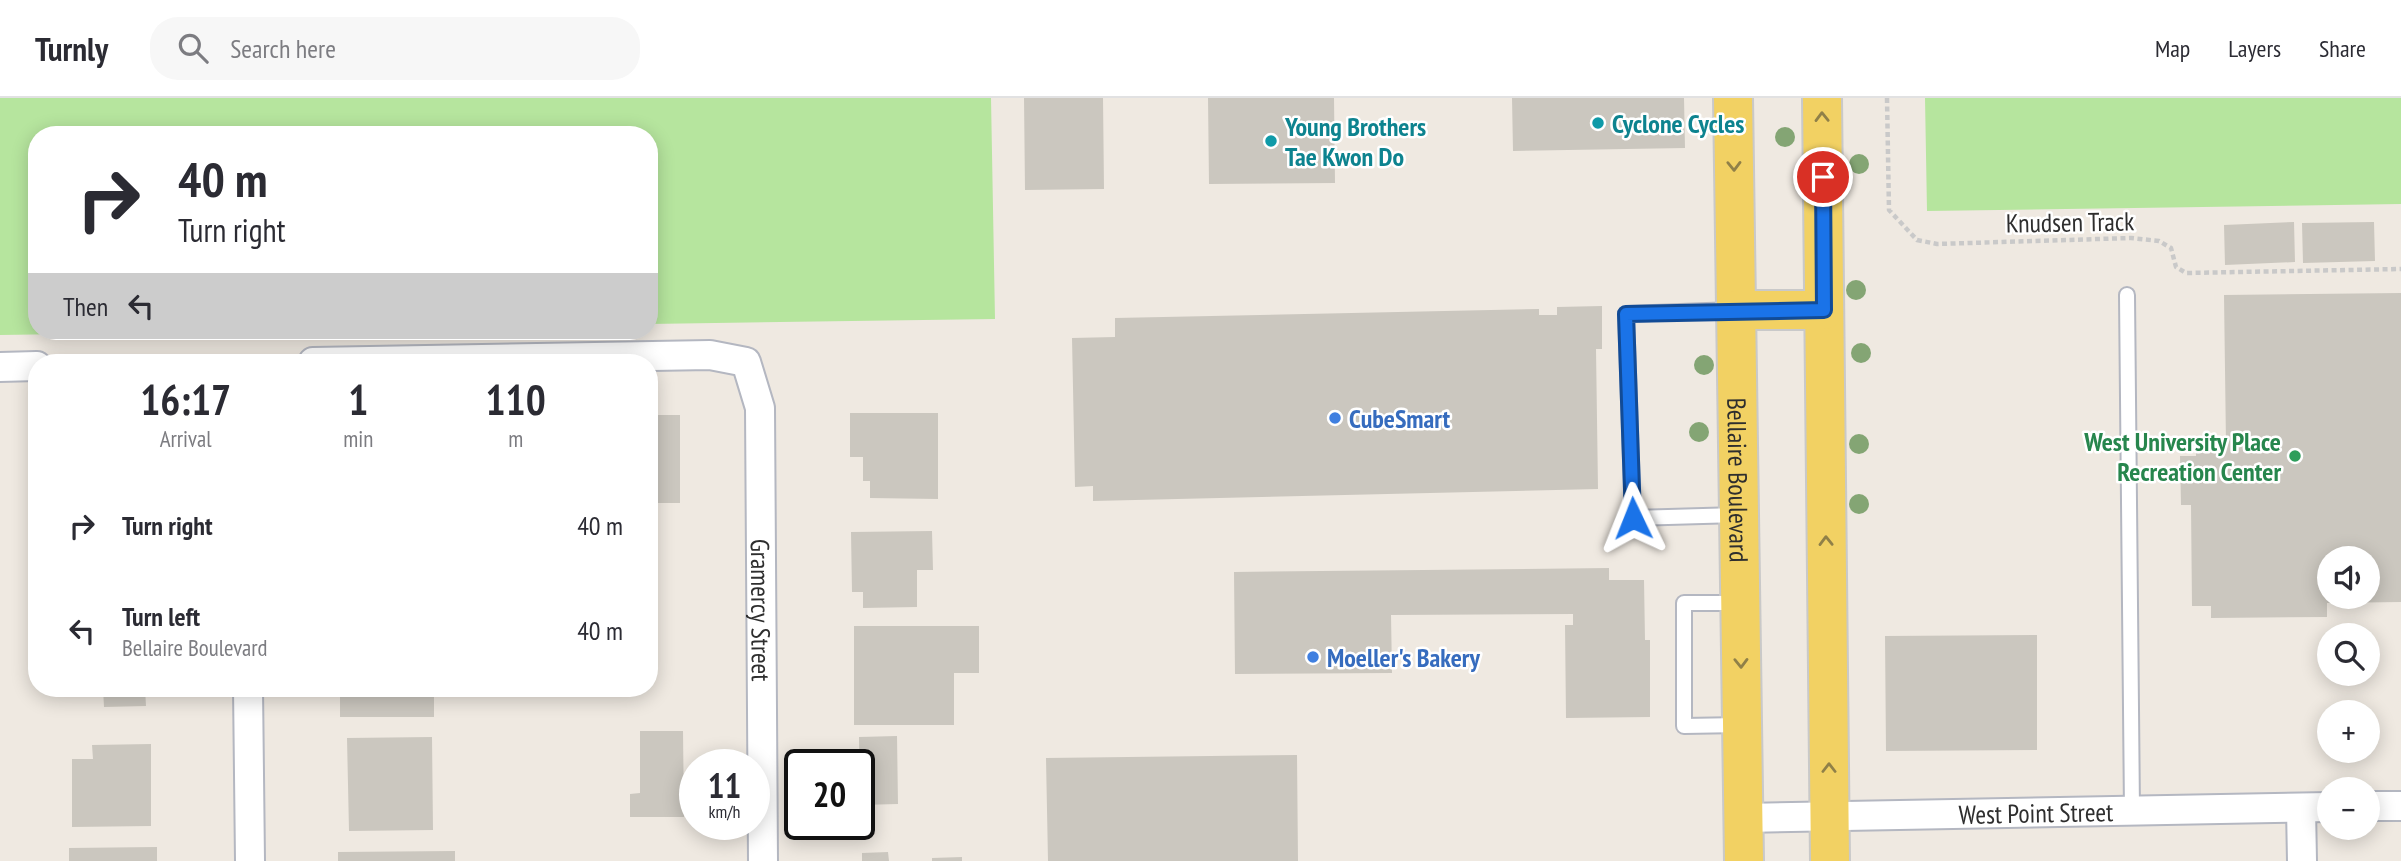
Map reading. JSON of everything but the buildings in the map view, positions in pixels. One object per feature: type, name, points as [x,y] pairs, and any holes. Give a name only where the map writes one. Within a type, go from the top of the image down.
[{"type":"main road","name":"Bellaire Boulevard","points":[[1733,98],[1744,861]]},
{"type":"main road","points":[[1822,98],[1830,861]]},
{"type":"main road","points":[[1736,310],[1824,310]]},
{"type":"street","name":"Gramercy Street","points":[[658,356],[710,355],[746,362],[760,408],[764,861]]},
{"type":"street","points":[[0,367],[28,366]]},
{"type":"street","points":[[248,697],[250,861]]},
{"type":"street","points":[[2380,806],[2401,806]]},
{"type":"street","name":"West Point Street","points":[[1744,818],[2317,807]]},
{"type":"street","points":[[2301,808],[2302,861]]},
{"type":"lane","points":[[2127,295],[2132,811]]},
{"type":"lane","points":[[1736,310],[1626,314],[1633,518],[1739,515]]},
{"type":"lane","points":[[1740,603],[1684,603],[1685,726],[1742,725]]},
{"type":"path","name":"Knudsen Track","points":[[1886,98],[1889,210],[1917,240],[1937,244],[2131,238],[2159,241],[2171,248],[2176,267],[2186,273],[2401,269]]},
{"type":"green space","points":[[0,98],[991,98],[995,319],[658,324],[658,126],[28,126],[28,335],[0,335]]},
{"type":"green space","points":[[1925,98],[2401,98],[2401,204],[1927,211]]},
{"type":"place","name":"Cyclone Cycles","points":[[1598,123]]},
{"type":"place","name":"Young Brothers Tae Kwon Do","points":[[1271,141]]},
{"type":"place","name":"CubeSmart","points":[[1335,418]]},
{"type":"place","name":"West University Place Recreation Center","points":[[2295,456]]},
{"type":"place","name":"Moeller's Bakery","points":[[1313,657]]},
{"type":"route","points":[[1633,518],[1626,314],[1824,310],[1823,177]]}]
